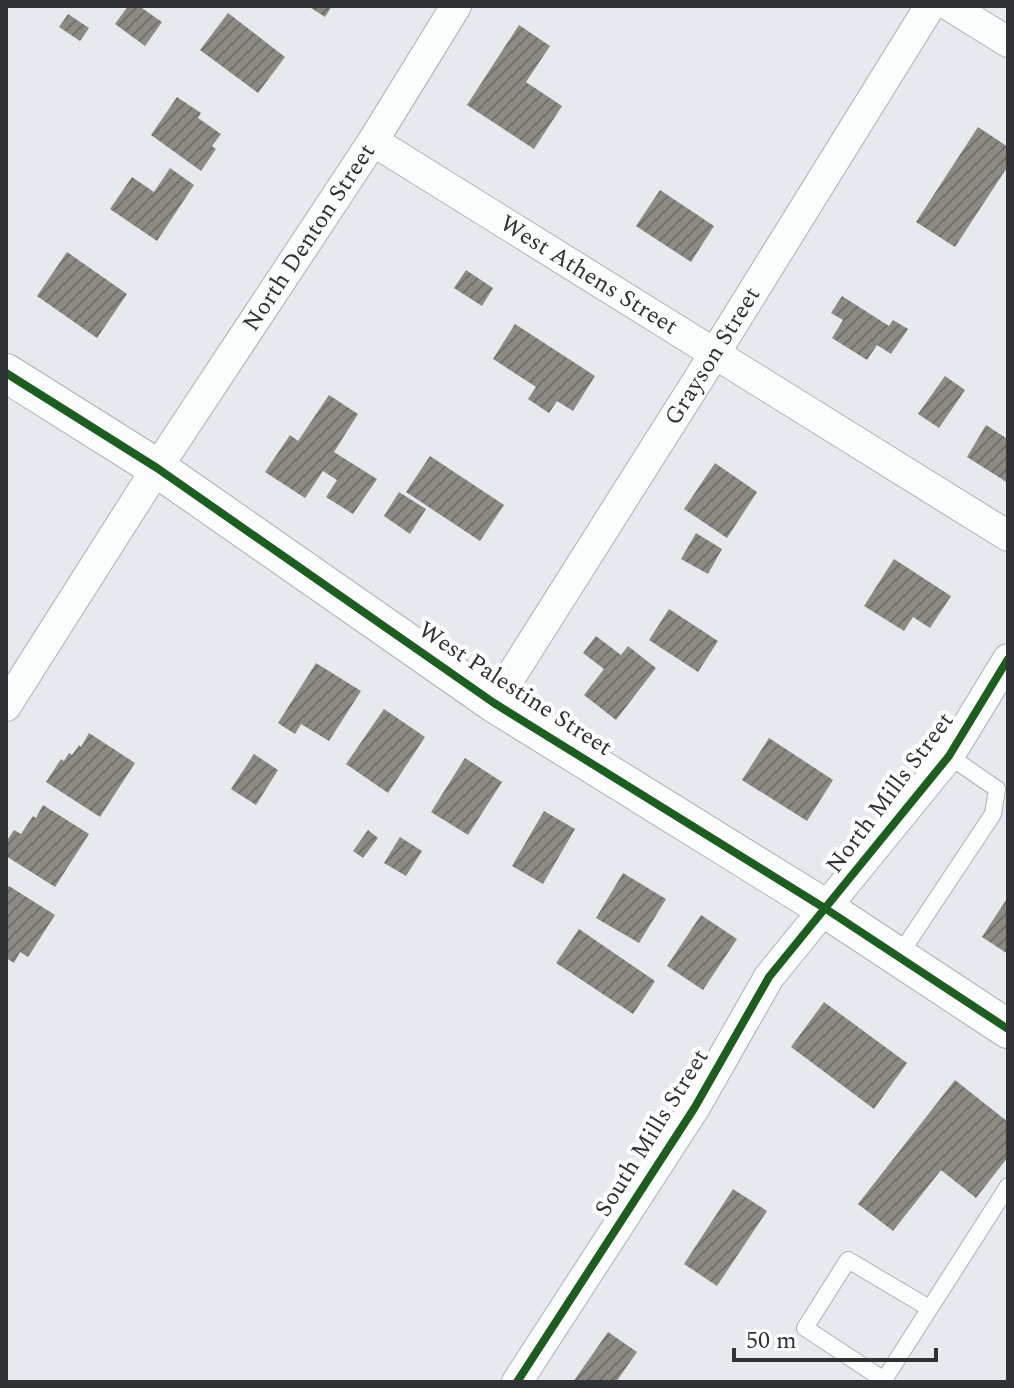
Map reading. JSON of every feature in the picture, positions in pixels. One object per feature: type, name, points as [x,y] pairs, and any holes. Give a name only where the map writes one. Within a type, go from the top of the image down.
[{"type":"street","name":"North Denton Street","points":[[6,706],[157,468],[373,141],[456,6]]},
{"type":"street","name":"Grayson Street","points":[[494,703],[930,6]]},
{"type":"street","points":[[950,6],[1008,42]]},
{"type":"street","name":"West Athens Street","points":[[373,141],[1008,536]]},
{"type":"street","name":"West Palestine Street","points":[[6,373],[157,468],[494,703],[826,909],[1008,1029]]},
{"type":"street","name":"North Mills Street","points":[[826,909],[949,756],[1008,659]]},
{"type":"street","name":"South Mills Street","points":[[517,1382],[695,1107],[769,977],[826,909]]},
{"type":"lane","points":[[898,957],[993,814],[1002,792],[949,756]]},
{"type":"lane","points":[[929,1308],[848,1260],[805,1328],[884,1380],[1008,1186]]},
{"type":"building","points":[[128,6],[139,6],[162,22],[145,46],[115,24]]},
{"type":"building","points":[[308,6],[332,6],[325,17]]},
{"type":"building","points":[[228,13],[285,57],[258,93],[200,50]]},
{"type":"building","points":[[68,14],[89,28],[80,41],[59,27]]},
{"type":"building","points":[[519,25],[550,46],[526,82],[562,106],[534,149],[467,105]]},
{"type":"building","points":[[177,97],[201,113],[198,118],[221,134],[212,146],[216,149],[201,171],[151,135]]},
{"type":"building","points":[[978,127],[1008,147],[1008,166],[955,247],[916,222]]},
{"type":"building","points":[[170,168],[194,185],[157,241],[110,209],[132,177],[154,192]]},
{"type":"building","points":[[660,190],[714,226],[691,262],[636,226]]},
{"type":"building","points":[[67,252],[127,294],[97,338],[37,296]]},
{"type":"building","points":[[466,270],[493,288],[482,306],[454,288]]},
{"type":"building","points":[[842,296],[889,326],[893,320],[908,329],[891,354],[877,345],[867,360],[832,338],[843,320],[831,313]]},
{"type":"building","points":[[515,324],[595,376],[573,411],[557,401],[549,413],[528,399],[536,387],[493,359]]},
{"type":"building","points":[[945,376],[965,390],[939,428],[918,414]]},
{"type":"building","points":[[329,395],[358,414],[334,452],[377,479],[353,514],[326,497],[337,480],[323,471],[305,498],[265,472],[290,435],[298,441]]},
{"type":"building","points":[[986,425],[1006,438],[1008,434],[1008,483],[967,457]]},
{"type":"building","points":[[430,456],[504,505],[480,541],[406,492]]},
{"type":"building","points":[[715,463],[757,492],[727,538],[684,509]]},
{"type":"building","points":[[399,492],[426,509],[410,534],[384,516]]},
{"type":"building","points":[[696,533],[722,549],[708,574],[681,559]]},
{"type":"building","points":[[894,559],[951,596],[930,628],[913,617],[904,631],[864,606]]},
{"type":"building","points":[[669,609],[718,641],[698,672],[649,640]]},
{"type":"building","points":[[596,636],[621,655],[628,646],[656,668],[616,720],[584,695],[604,669],[583,653]]},
{"type":"building","points":[[316,663],[361,691],[329,741],[301,724],[295,734],[278,723]]},
{"type":"building","points":[[384,709],[425,737],[388,793],[346,764]]},
{"type":"building","points":[[89,733],[135,763],[100,817],[46,782],[61,759],[64,761],[69,753],[72,755],[79,745],[81,747]]},
{"type":"building","points":[[769,738],[833,780],[807,821],[742,780]]},
{"type":"building","points":[[254,754],[278,770],[256,805],[231,789]]},
{"type":"building","points":[[465,758],[502,782],[468,835],[431,812]]},
{"type":"building","points":[[43,805],[89,834],[55,887],[6,856],[6,842],[14,830],[21,834]]},
{"type":"building","points":[[544,811],[575,829],[543,884],[512,866]]},
{"type":"building","points":[[368,830],[378,838],[363,858],[353,851]]},
{"type":"building","points":[[400,837],[422,851],[406,876],[384,863]]},
{"type":"building","points":[[623,873],[666,899],[639,943],[596,918]]},
{"type":"building","points":[[9,886],[55,915],[28,957],[20,952],[14,963],[6,958],[6,890]]},
{"type":"building","points":[[1008,897],[1008,954],[982,937]]},
{"type":"building","points":[[701,915],[737,939],[703,990],[667,966]]},
{"type":"building","points":[[579,929],[655,981],[633,1014],[556,963]]},
{"type":"building","points":[[824,1002],[907,1063],[874,1109],[791,1047]]},
{"type":"building","points":[[955,1080],[1008,1122],[1008,1157],[976,1198],[941,1170],[893,1231],[858,1204]]},
{"type":"building","points":[[733,1189],[767,1211],[717,1286],[684,1264]]},
{"type":"building","points":[[608,1332],[637,1352],[616,1382],[573,1382]]},
{"type":"cycle path","points":[[6,373],[157,468],[494,703],[826,909],[1008,1029]]},
{"type":"cycle path","points":[[517,1382],[695,1107],[769,977],[949,756],[1008,659]]}]
